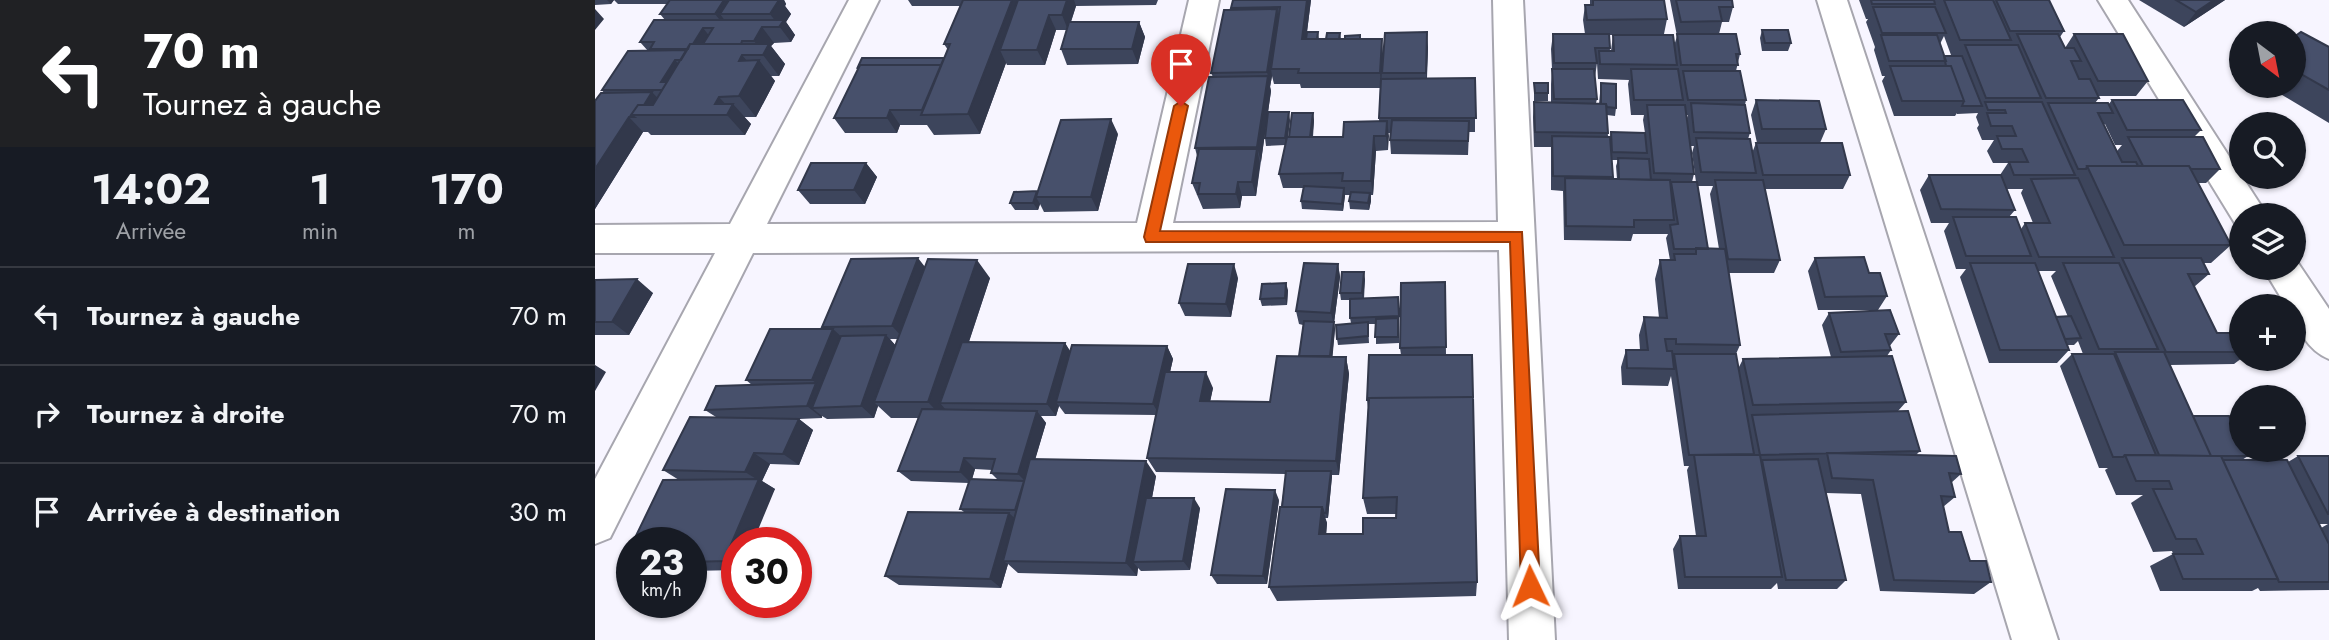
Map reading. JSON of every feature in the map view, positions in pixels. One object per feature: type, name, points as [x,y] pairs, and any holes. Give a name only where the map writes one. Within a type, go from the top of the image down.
[{"type":"street","points":[[595,523],[864,0]]},
{"type":"street","points":[[1151,237],[1205,0]]},
{"type":"street","points":[[1508,0],[1532,640]]},
{"type":"street","points":[[1832,0],[2035,640]]},
{"type":"street","points":[[2113,0],[2241,203]]},
{"type":"street","points":[[595,239],[1517,236]]},
{"type":"street","points":[[2290,280],[2329,342]]},
{"type":"building","points":[[670,0],[724,0],[715,14],[660,14]]},
{"type":"building","points":[[729,0],[779,0],[770,14],[720,14]]},
{"type":"building","points":[[963,0],[1012,0],[968,114],[921,115],[950,44],[944,44]]},
{"type":"building","points":[[1018,0],[1067,0],[1062,15],[1049,15],[1037,50],[1000,50]]},
{"type":"building","points":[[1233,0],[1307,0],[1302,39],[1382,39],[1380,73],[1298,73],[1299,69],[1271,69],[1280,7],[1231,8]]},
{"type":"building","points":[[1593,0],[1664,0],[1667,19],[1587,20],[1585,5],[1593,5]]},
{"type":"building","points":[[1676,0],[1732,0],[1733,7],[1719,7],[1722,21],[1681,22]]},
{"type":"building","points":[[1871,0],[1934,0],[1935,4],[1872,4]]},
{"type":"building","points":[[1944,0],[1993,0],[2011,40],[1960,40]]},
{"type":"building","points":[[1996,0],[2049,0],[2064,31],[2010,31]]},
{"type":"building","points":[[2176,0],[2214,0],[2196,12]]},
{"type":"building","points":[[1873,7],[1935,7],[1946,33],[1882,33]]},
{"type":"building","points":[[1277,9],[1267,72],[1211,73],[1224,10]]},
{"type":"building","points":[[654,20],[784,20],[779,27],[762,27],[754,41],[742,41],[741,44],[703,44],[713,28],[703,28],[688,49],[650,49],[654,42],[640,42]]},
{"type":"building","points":[[1069,22],[1139,22],[1132,49],[1061,49]]},
{"type":"building","points":[[1762,30],[1788,30],[1791,43],[1765,43]]},
{"type":"building","points":[[1307,32],[1318,32],[1317,39],[1306,39]]},
{"type":"building","points":[[1427,32],[1426,73],[1382,73],[1385,33]]},
{"type":"building","points":[[1327,33],[1340,33],[1339,39],[1326,39]]},
{"type":"building","points":[[1553,34],[1609,34],[1610,48],[1595,48],[1597,63],[1554,63]]},
{"type":"building","points":[[1677,34],[1736,34],[1740,54],[1736,54],[1738,65],[1681,65]]},
{"type":"building","points":[[2017,34],[2058,34],[2065,48],[2074,48],[2081,61],[2071,61],[2079,79],[2090,79],[2099,98],[2046,98]]},
{"type":"building","points":[[2074,34],[2123,34],[2148,81],[2098,81]]},
{"type":"building","points":[[1360,35],[1360,39],[1345,39],[1345,36]]},
{"type":"building","points":[[1613,35],[1673,35],[1677,65],[1600,64],[1599,51],[1614,51]]},
{"type":"building","points":[[1881,35],[1937,35],[1946,61],[1889,61]]},
{"type":"building","points":[[2307,35],[2329,47],[2329,90],[2307,77]]},
{"type":"building","points":[[690,44],[769,44],[763,55],[742,55],[739,61],[759,60],[739,96],[719,97],[715,104],[733,104],[727,115],[631,115],[638,105],[653,105]]},
{"type":"building","points":[[1965,45],[2018,45],[2041,98],[1986,98]]},
{"type":"building","points":[[687,50],[681,60],[675,60],[661,82],[667,82],[662,90],[602,90],[628,51]]},
{"type":"building","points":[[1944,56],[1962,56],[1982,106],[1962,106],[1964,101],[1951,66],[1946,66]]},
{"type":"building","points":[[862,58],[944,58],[941,65],[860,65],[857,69]]},
{"type":"building","points":[[860,65],[941,65],[922,110],[890,110],[887,118],[834,118]]},
{"type":"building","points":[[1890,66],[1951,66],[1964,101],[1902,101]]},
{"type":"building","points":[[1552,69],[1594,69],[1597,99],[1554,99]]},
{"type":"building","points":[[1631,69],[1678,69],[1683,100],[1634,100]]},
{"type":"building","points":[[1683,71],[1740,71],[1746,100],[1688,100]]},
{"type":"building","points":[[1268,76],[1257,147],[1195,148],[1209,77]]},
{"type":"building","points":[[1475,78],[1476,118],[1379,118],[1381,79]]},
{"type":"building","points":[[1534,83],[1548,83],[1548,93],[1535,93]]},
{"type":"building","points":[[1601,83],[1616,84],[1616,108],[1601,104]]},
{"type":"building","points":[[652,92],[644,105],[638,105],[631,115],[634,117],[629,117],[595,169],[595,101],[601,93]]},
{"type":"building","points":[[1756,100],[1819,101],[1826,129],[1762,129]]},
{"type":"building","points":[[2112,100],[2183,100],[2201,130],[2127,130]]},
{"type":"building","points":[[1534,102],[1606,104],[1608,133],[1535,132]]},
{"type":"building","points":[[1985,102],[2042,102],[2075,175],[2014,175],[2009,162],[2028,162],[2022,149],[2002,149],[1997,136],[2016,136],[2012,126],[1991,126],[1987,113],[2006,113],[2005,110],[1988,110]]},
{"type":"building","points":[[1691,103],[1745,105],[1750,133],[1694,132]]},
{"type":"building","points":[[2048,103],[2108,103],[2113,113],[2098,113],[2122,162],[2136,162],[2138,166],[2087,166],[2086,169],[2078,169]]},
{"type":"building","points":[[1647,105],[1685,105],[1694,174],[1654,173]]},
{"type":"building","points":[[1268,112],[1289,112],[1285,138],[1265,138]]},
{"type":"building","points":[[1292,113],[1313,113],[1310,137],[1289,137]]},
{"type":"building","points":[[1111,119],[1091,197],[1036,197],[1061,120]]},
{"type":"building","points":[[1392,120],[1469,121],[1468,141],[1390,140]]},
{"type":"building","points":[[1387,121],[1386,136],[1374,136],[1371,181],[1342,181],[1343,173],[1279,174],[1287,137],[1343,137],[1344,122]]},
{"type":"building","points":[[1611,132],[1645,133],[1647,153],[1612,152]]},
{"type":"building","points":[[1552,136],[1610,137],[1613,177],[1553,176]]},
{"type":"building","points":[[2128,137],[2203,137],[2220,169],[2143,166]]},
{"type":"building","points":[[1696,138],[1750,139],[1756,173],[1701,172]]},
{"type":"building","points":[[1756,143],[1842,143],[1850,175],[1763,175]]},
{"type":"building","points":[[1199,149],[1257,149],[1252,182],[1238,182],[1236,194],[1198,194],[1200,183],[1192,183]]},
{"type":"building","points":[[1618,158],[1649,159],[1651,180],[1619,179]]},
{"type":"building","points":[[811,163],[866,163],[854,190],[798,190]]},
{"type":"building","points":[[2087,166],[2189,166],[2229,241],[2229,245],[2124,245]]},
{"type":"building","points":[[1929,175],[2001,175],[2015,210],[1941,209]]},
{"type":"building","points":[[1565,178],[1670,180],[1674,220],[1634,220],[1634,227],[1566,226]]},
{"type":"building","points":[[2078,178],[2114,257],[2039,257],[2025,223],[2050,223],[2031,179]]},
{"type":"building","points":[[1715,180],[1763,180],[1780,260],[1728,259]]},
{"type":"building","points":[[1671,182],[1697,182],[1708,249],[1674,249],[1670,225],[1678,224]]},
{"type":"building","points":[[1304,186],[1344,188],[1342,204],[1301,201]]},
{"type":"building","points":[[1037,191],[1033,203],[1010,203],[1014,192]]},
{"type":"building","points":[[1351,192],[1370,193],[1368,203],[1349,201]]},
{"type":"building","points":[[1953,217],[2016,217],[2031,256],[1966,256]]},
{"type":"building","points":[[1696,248],[1725,249],[1740,345],[1676,344],[1676,339],[1665,339],[1667,351],[1672,351],[1674,369],[1627,368],[1626,350],[1648,350],[1644,317],[1667,318],[1660,260],[1675,260],[1674,254],[1696,254]]},
{"type":"building","points":[[1864,257],[1869,273],[1880,273],[1887,296],[1825,297],[1815,258]]},
{"type":"building","points":[[918,258],[892,326],[822,327],[851,259]]},
{"type":"building","points":[[2122,258],[2201,258],[2209,274],[2188,274],[2217,333],[2229,333],[2229,352],[2166,352]]},
{"type":"building","points":[[928,259],[977,260],[928,402],[874,402]]},
{"type":"building","points":[[1304,263],[1338,264],[1331,313],[1296,311]]},
{"type":"building","points":[[1970,263],[2035,263],[2069,350],[2000,350]]},
{"type":"building","points":[[2063,263],[2119,263],[2158,349],[2099,349]]},
{"type":"building","points":[[1188,264],[1234,264],[1226,304],[1179,303]]},
{"type":"building","points":[[1342,272],[1364,272],[1362,293],[1340,293]]},
{"type":"building","points":[[637,279],[612,322],[595,322],[595,280]]},
{"type":"building","points":[[1445,282],[1446,347],[1400,348],[1401,283]]},
{"type":"building","points":[[1286,283],[1285,298],[1260,299],[1262,284]]},
{"type":"building","points":[[1398,297],[1399,316],[1350,318],[1350,299]]},
{"type":"building","points":[[1890,310],[1899,334],[1885,334],[1891,350],[1841,352],[1829,313]]},
{"type":"building","points":[[2071,316],[2081,338],[2065,339],[2056,317]]},
{"type":"building","points":[[1398,318],[1398,337],[1375,337],[1376,319]]},
{"type":"building","points":[[1304,321],[1334,322],[1330,356],[1299,356]]},
{"type":"building","points":[[1368,322],[1368,336],[1337,339],[1336,325]]},
{"type":"building","points":[[770,329],[833,329],[812,380],[746,380]]},
{"type":"building","points":[[886,335],[861,406],[812,408],[841,336]]},
{"type":"building","points":[[962,342],[1065,343],[1047,404],[940,403]]},
{"type":"building","points":[[1072,345],[1167,346],[1153,404],[1056,402]]},
{"type":"building","points":[[2115,352],[2164,352],[2211,456],[2159,455]]},
{"type":"building","points":[[1674,354],[1736,354],[1754,454],[1689,455]]},
{"type":"building","points":[[2072,354],[2114,354],[2156,455],[2113,457]]},
{"type":"building","points":[[1369,355],[1472,355],[1473,397],[1367,400]]},
{"type":"building","points":[[1277,356],[1346,357],[1336,461],[1147,458],[1165,372],[1206,372],[1200,401],[1270,402]]},
{"type":"building","points":[[1892,356],[1906,402],[1753,405],[1743,359]]},
{"type":"building","points":[[816,383],[807,406],[705,410],[716,386]]},
{"type":"building","points":[[1473,397],[1477,582],[1269,587],[1280,507],[1322,507],[1319,534],[1363,534],[1363,518],[1396,518],[1397,497],[1363,498],[1369,398]]},
{"type":"building","points":[[922,409],[1037,411],[1018,474],[991,473],[995,459],[964,458],[960,472],[898,471]]},
{"type":"building","points":[[1908,411],[1920,451],[1760,455],[1752,415]]},
{"type":"building","points":[[2193,416],[2229,416],[2229,456],[2211,456]]},
{"type":"building","points":[[690,417],[799,419],[783,454],[754,453],[745,472],[663,470]]},
{"type":"building","points":[[1827,453],[1956,456],[1961,474],[1949,473],[1955,497],[1941,496],[1949,532],[1961,532],[1970,561],[1986,561],[1991,582],[1894,580],[1873,480],[1832,478]]},
{"type":"building","points":[[1694,455],[1760,455],[1782,577],[1685,577],[1680,536],[1706,536]]},
{"type":"building","points":[[2125,455],[2221,456],[2278,579],[2183,579],[2173,554],[2203,554],[2196,539],[2176,539],[2153,489],[2172,489],[2169,481],[2136,481]]},
{"type":"building","points":[[2306,456],[2329,456],[2328,514],[2301,462],[2306,462]]},
{"type":"building","points":[[1030,459],[1146,461],[1126,563],[1003,561]]},
{"type":"building","points":[[1818,459],[1846,580],[1786,580],[1762,460]]},
{"type":"building","points":[[2223,460],[2288,462],[2329,544],[2329,582],[2279,582]]},
{"type":"building","points":[[1286,471],[1331,471],[1326,513],[1322,507],[1282,507]]},
{"type":"building","points":[[759,479],[739,527],[721,527],[721,561],[707,562],[707,527],[640,527],[663,480]]},
{"type":"building","points":[[970,479],[1024,481],[1015,510],[960,509]]},
{"type":"building","points":[[1226,489],[1275,490],[1263,576],[1211,575]]},
{"type":"building","points":[[1146,498],[1194,498],[1183,561],[1133,562]]},
{"type":"building","points":[[908,512],[1009,513],[990,579],[885,576]]},
{"type":"route","points":[[1181,106],[1151,237],[1517,236],[1530,586]]}]
